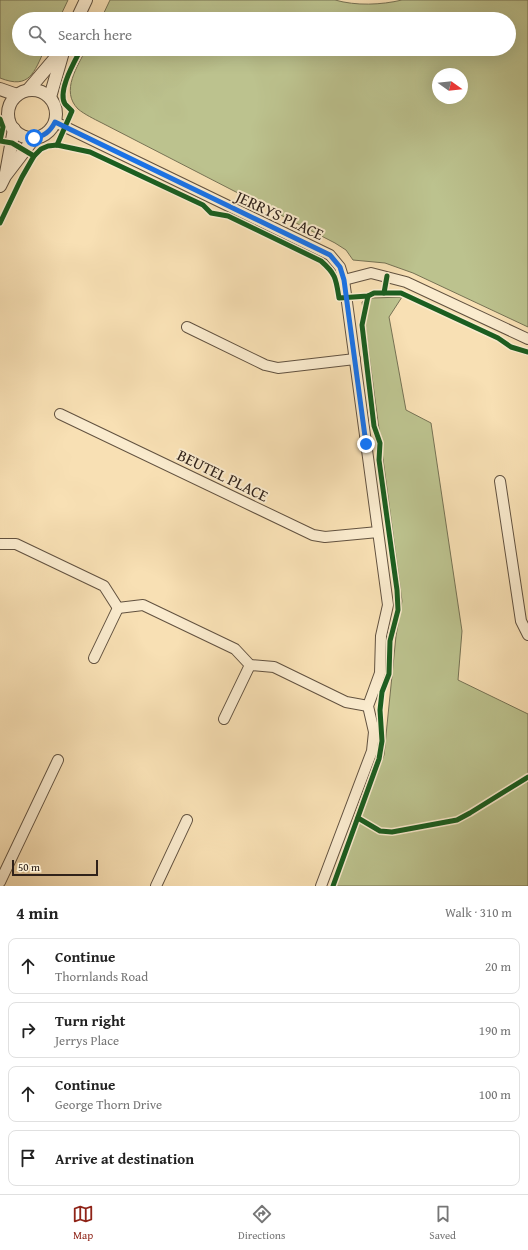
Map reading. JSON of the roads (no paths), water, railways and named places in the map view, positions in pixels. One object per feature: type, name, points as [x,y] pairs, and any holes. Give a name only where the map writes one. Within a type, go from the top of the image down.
[{"type":"street","points":[[80,12],[86,0]]},
{"type":"street","points":[[29,90],[57,56]]},
{"type":"street","points":[[50,98],[61,56]]},
{"type":"street","points":[[0,89],[17,95]]},
{"type":"street","points":[[29,90],[44,92],[50,98],[56,109],[55,122],[52,128],[46,133],[34,138],[19,134],[14,129],[4,112],[9,108],[12,100],[17,95],[29,90]]},
{"type":"street","name":"JERRYS PLACE","points":[[55,122],[330,255],[340,267],[344,280],[388,605],[381,636],[380,673],[368,706]]},
{"type":"street","points":[[2,181],[14,129]]},
{"type":"street","points":[[2,181],[34,138]]},
{"type":"street","points":[[344,280],[371,273],[406,282],[528,339]]},
{"type":"street","points":[[186,327],[265,365],[278,368],[355,359]]},
{"type":"street","name":"BEUTEL PLACE","points":[[60,414],[313,536],[325,537],[378,532]]},
{"type":"street","points":[[500,482],[521,621],[528,635]]},
{"type":"street","points":[[0,544],[16,544],[104,586],[118,608]]},
{"type":"street","points":[[118,608],[143,605],[235,649],[250,665],[274,667],[346,702],[368,706],[374,732],[372,751],[321,886]]},
{"type":"street","points":[[94,658],[118,608]]},
{"type":"street","points":[[224,719],[250,665]]},
{"type":"street","points":[[0,882],[58,760]]},
{"type":"street","points":[[156,886],[187,820]]}]
